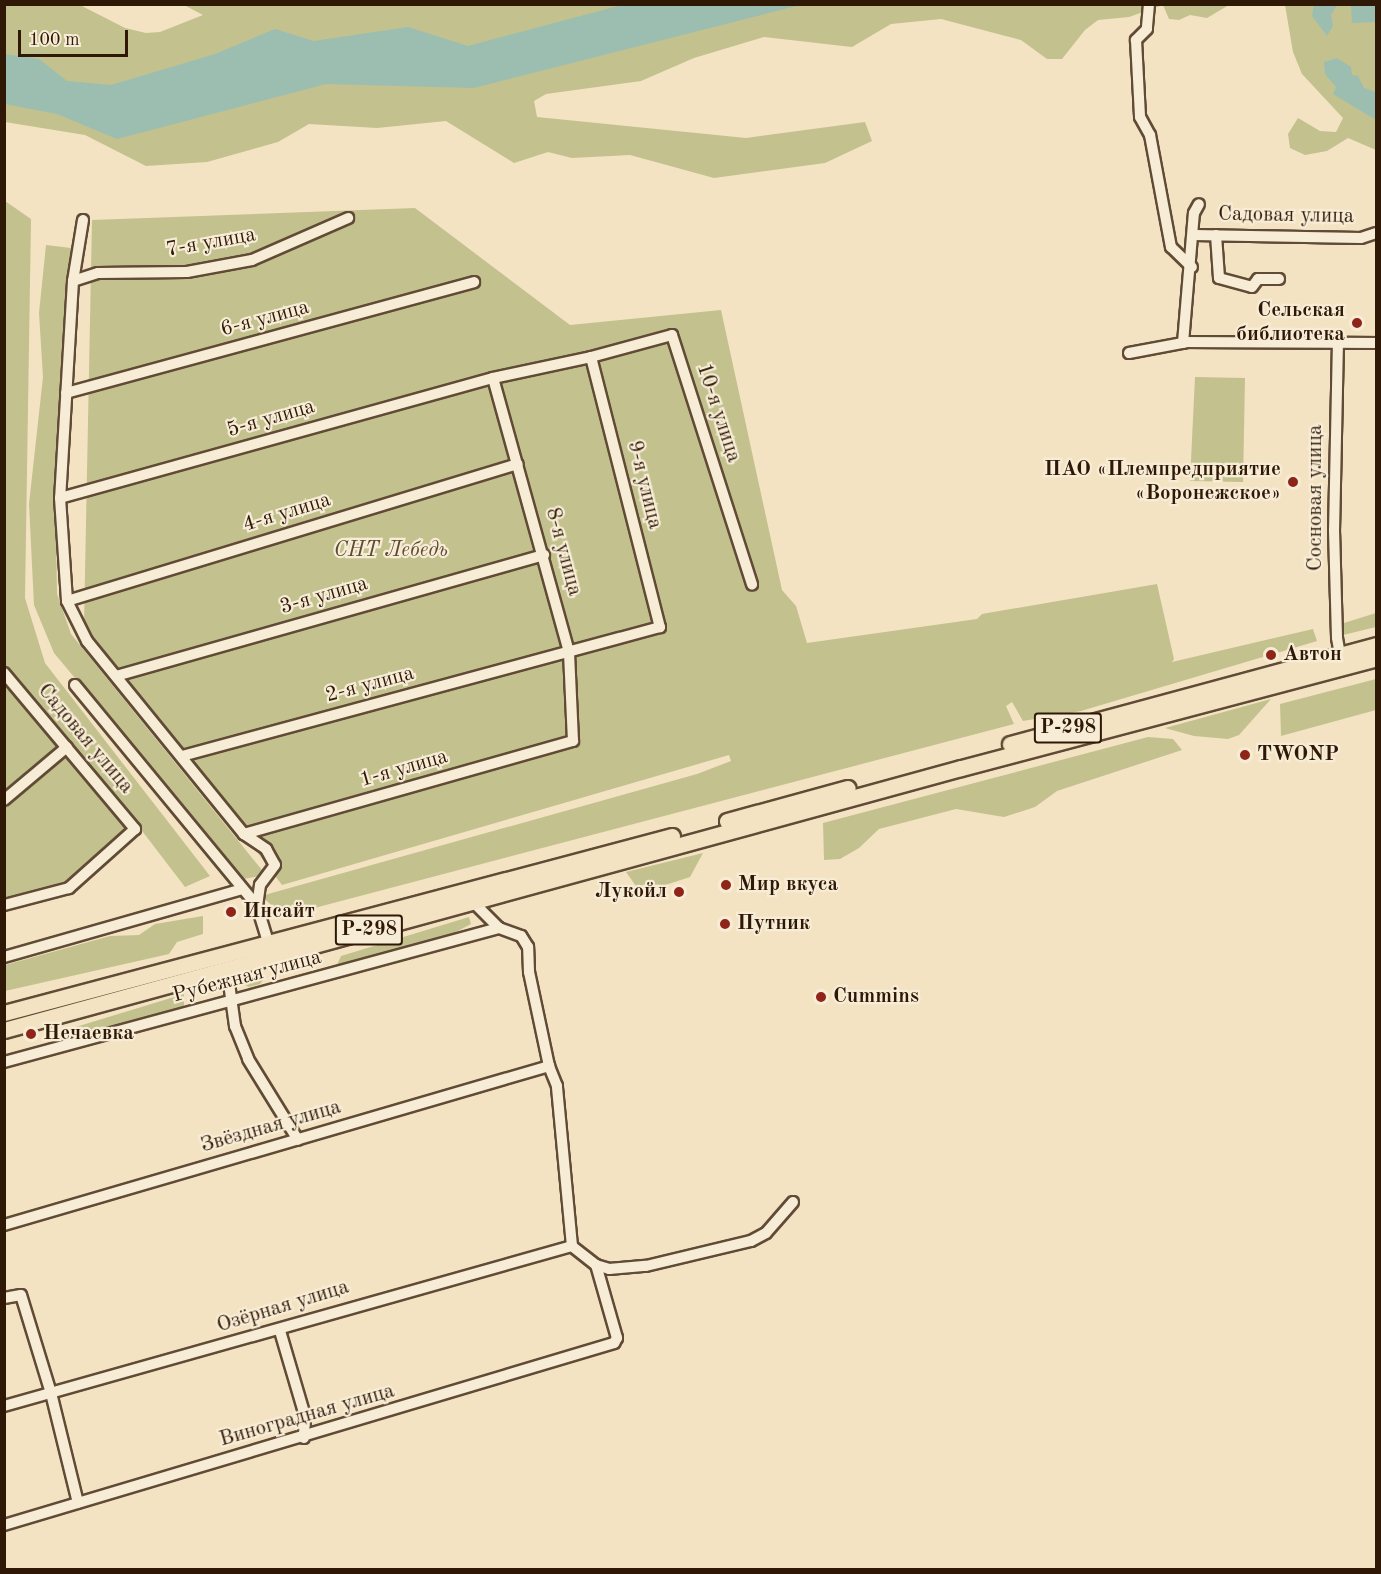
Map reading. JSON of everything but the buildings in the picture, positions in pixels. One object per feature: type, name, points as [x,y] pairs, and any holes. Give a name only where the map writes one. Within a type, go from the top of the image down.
[{"type":"highway","name":"Р-298","points":[[4,1013],[269,945],[1377,645]]},
{"type":"highway","name":"Р-298","points":[[4,1030],[759,823],[1377,658]]},
{"type":"highway","points":[[759,823],[772,814],[843,794],[841,790]]},
{"type":"highway","points":[[610,864],[606,860],[610,855],[693,830]]},
{"type":"street","points":[[1149,4],[1148,29],[1136,40],[1140,117],[1150,135],[1171,247],[1192,267]]},
{"type":"street","points":[[1183,343],[1192,267],[1194,213],[1199,204]]},
{"type":"street","name":"7-я улица","points":[[73,280],[98,273],[187,272],[252,260],[348,218]]},
{"type":"street","points":[[83,220],[73,280],[60,498],[67,601],[87,641],[244,834],[266,849],[275,865],[260,885],[257,906]]},
{"type":"street","name":"Садовая улица","points":[[1194,235],[1360,238],[1377,233]]},
{"type":"street","points":[[1216,235],[1219,278],[1252,287],[1258,279],[1280,279]]},
{"type":"street","name":"6-я улица","points":[[66,393],[474,282]]},
{"type":"street","name":"10-я улица","points":[[591,357],[672,334],[752,584]]},
{"type":"street","points":[[1129,353],[1183,343],[1338,341],[1377,343]]},
{"type":"street","name":"Сосновая улица","points":[[1338,341],[1334,530],[1336,638],[1340,655]]},
{"type":"street","points":[[493,378],[591,357]]},
{"type":"street","name":"9-я улица","points":[[569,652],[660,627],[591,357]]},
{"type":"street","name":"8-я улица","points":[[493,378],[544,555],[569,652],[573,741]]},
{"type":"street","name":"5-я улица","points":[[60,498],[493,378]]},
{"type":"street","name":"4-я улица","points":[[67,601],[518,464]]},
{"type":"street","name":"3-я улица","points":[[116,676],[544,555]]},
{"type":"street","name":"2-я улица","points":[[181,756],[569,652]]},
{"type":"street","name":"Садовая улица","points":[[4,673],[135,829],[69,888],[4,905]]},
{"type":"street","points":[[75,685],[257,906],[269,945]]},
{"type":"street","name":"1-я улица","points":[[244,834],[573,741]]},
{"type":"street","points":[[4,800],[67,747]]},
{"type":"street","points":[[4,957],[243,889]]},
{"type":"street","points":[[473,902],[499,928],[521,936],[528,947],[529,972],[549,1066],[557,1086],[572,1246],[596,1265],[609,1269],[646,1266],[751,1241],[766,1233],[793,1202]]},
{"type":"street","name":"Рубежная улица","points":[[4,1062],[499,928]]},
{"type":"street","points":[[227,969],[235,1026],[248,1059],[298,1140]]},
{"type":"street","name":"Звёздная улица","points":[[4,1225],[549,1066]]},
{"type":"street","name":"Озёрная улица","points":[[4,1406],[280,1331],[377,1299],[572,1246]]},
{"type":"street","name":"Виноградная улица","points":[[4,1525],[606,1348],[617,1338],[596,1265]]},
{"type":"street","points":[[4,1298],[21,1294],[51,1393],[78,1503]]},
{"type":"street","points":[[280,1331],[305,1416],[304,1438]]},
{"type":"green space","points":[[182,4],[1229,5],[1207,18],[1190,15],[1179,20],[1169,19],[1163,5],[1129,17],[1098,20],[1085,30],[1062,59],[1047,59],[1021,40],[941,19],[891,24],[852,47],[764,37],[694,58],[641,81],[546,94],[534,101],[537,117],[746,138],[865,122],[872,141],[825,163],[714,178],[630,155],[572,158],[548,152],[514,163],[446,121],[377,128],[309,124],[278,142],[207,162],[146,166],[85,135],[5,122],[5,5],[80,5],[125,28],[146,33],[160,32],[203,15]]},
{"type":"green space","points":[[1285,5],[1376,5],[1376,150],[1348,138],[1327,151],[1305,155],[1290,148],[1288,134],[1298,118],[1320,131],[1336,132],[1343,118],[1302,74],[1293,52]]},
{"type":"green space","points":[[5,201],[31,219],[25,598],[45,663],[210,876],[185,887],[136,823],[69,884],[5,902]]},
{"type":"green space","name":"СНТ Лебедь","points":[[415,208],[570,325],[721,310],[782,590],[796,606],[807,643],[977,619],[982,614],[1157,584],[1174,659],[1172,662],[1313,629],[1317,641],[1081,711],[1023,721],[1012,702],[1006,706],[1014,724],[284,916],[261,896],[697,774],[731,761],[729,755],[282,885],[84,624],[92,220]]},
{"type":"green space","points":[[46,245],[71,248],[55,470],[57,594],[71,634],[266,875],[243,879],[54,653],[34,605],[29,504],[43,377],[39,313]]},
{"type":"green space","points":[[1195,377],[1245,378],[1243,482],[1190,481]]},
{"type":"green space","points":[[1376,613],[1376,627],[1343,635],[1344,623]]},
{"type":"green space","points":[[1376,679],[1376,710],[1281,736],[1280,704]]},
{"type":"green space","points":[[1271,699],[1239,735],[1228,739],[1194,736],[1165,728]]},
{"type":"green space","points":[[1148,737],[1173,739],[1182,750],[1057,791],[1035,807],[1004,817],[956,809],[879,829],[859,848],[840,859],[824,860],[823,823]]},
{"type":"green space","points":[[703,853],[690,877],[656,888],[636,886],[626,872]]},
{"type":"green space","points":[[203,916],[203,934],[177,942],[169,954],[5,991],[5,965],[110,936],[139,935],[155,924]]},
{"type":"green space","points":[[469,917],[471,924],[454,933],[337,965],[341,956]]},
{"type":"green space","points":[[266,976],[260,984],[249,987],[237,981]]},
{"type":"green space","points":[[184,994],[184,1008],[60,1042],[56,1033]]},
{"type":"shaded area","points":[[622,5],[800,5],[474,88],[326,84],[117,139],[57,114],[5,104],[5,54],[39,59],[67,81],[111,85],[215,54],[275,29],[314,41],[408,27],[468,46]]},
{"type":"shaded area","points":[[1314,5],[1337,5],[1331,15],[1333,26],[1327,36],[1312,16]]},
{"type":"shaded area","points":[[1351,5],[1376,5],[1376,22],[1352,23]]},
{"type":"shaded area","points":[[1337,58],[1351,67],[1352,75],[1358,76],[1364,88],[1376,92],[1376,120],[1333,94],[1336,87],[1325,74],[1324,62]]},
{"type":"place","name":"Сельская библиотека","points":[[1357,323]]},
{"type":"place","name":"ПАО «Племпредприятие «Воронежское»","points":[[1293,482]]},
{"type":"place","name":"Автон","points":[[1271,655]]},
{"type":"place","name":"TWONP","points":[[1245,755]]},
{"type":"place","name":"Мир вкуса","points":[[726,885]]},
{"type":"place","name":"Лукойл","points":[[679,892]]},
{"type":"place","name":"Инсайт","points":[[231,912]]},
{"type":"place","name":"Путник","points":[[725,924]]},
{"type":"place","name":"Cummins","points":[[821,997]]},
{"type":"place","name":"Нечаевка","points":[[31,1034]]}]
